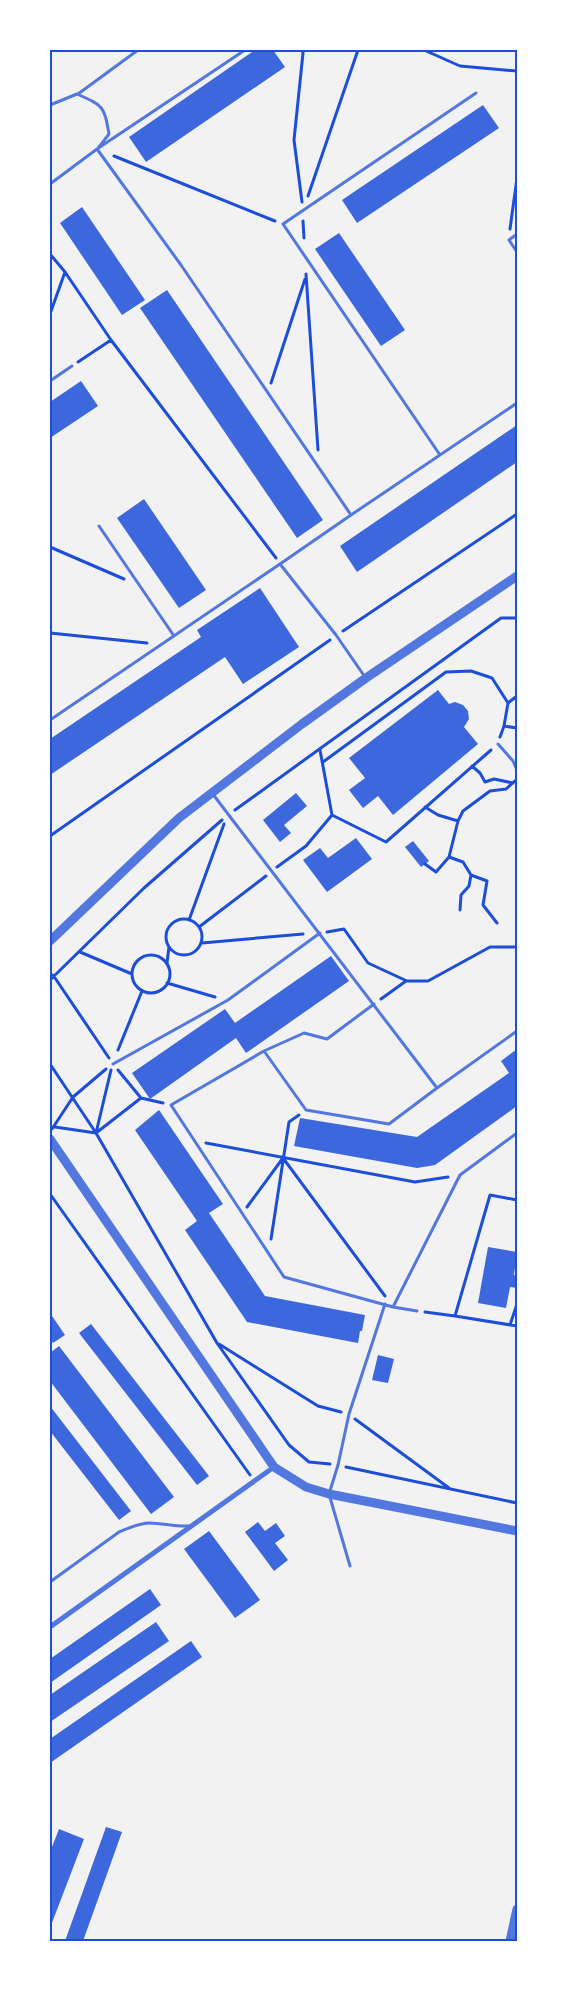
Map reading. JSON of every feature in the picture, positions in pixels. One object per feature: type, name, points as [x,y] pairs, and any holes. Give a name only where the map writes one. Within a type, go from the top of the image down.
[{"type":"street","points":[[50,941],[179,818],[366,678],[517,576]]},
{"type":"street","points":[[50,1138],[274,1467],[306,1486],[329,1494],[517,1531]]},
{"type":"street","points":[[50,1627],[274,1467]]},
{"type":"street","points":[[510,1941],[517,1909]]},
{"type":"lane","points":[[50,105],[77,94],[138,50]]},
{"type":"lane","points":[[50,184],[97,149],[245,50]]},
{"type":"lane","points":[[440,455],[283,224],[476,93]]},
{"type":"lane","points":[[77,94],[96,102],[104,111],[109,134],[97,149]]},
{"type":"lane","points":[[97,149],[181,265],[351,514]]},
{"type":"lane","points":[[517,234],[508,240],[517,252]]},
{"type":"lane","points":[[50,381],[72,366]]},
{"type":"lane","points":[[50,720],[517,403]]},
{"type":"lane","points":[[99,526],[174,636]]},
{"type":"lane","points":[[280,564],[336,635],[366,678]]},
{"type":"lane","points":[[498,744],[513,761],[517,770]]},
{"type":"lane","points":[[212,793],[438,1088]]},
{"type":"lane","points":[[113,1064],[228,1000],[320,933]]},
{"type":"lane","points":[[374,1004],[326,1039],[304,1033],[264,1051],[170,1105],[284,1276],[393,1307],[417,1311]]},
{"type":"lane","points":[[264,1051],[306,1110],[389,1124],[517,1031]]},
{"type":"lane","points":[[393,1307],[460,1175],[517,1133]]},
{"type":"lane","points":[[350,1566],[329,1494],[338,1465],[349,1414],[385,1304]]},
{"type":"lane","points":[[50,1582],[119,1532],[132,1526],[149,1523],[178,1527],[192,1526]]},
{"type":"path","points":[[302,50],[294,140],[303,210],[304,256],[319,468]]},
{"type":"path","points":[[303,210],[358,50]]},
{"type":"path","points":[[424,50],[460,66],[517,71]]},
{"type":"path","points":[[97,149],[283,224]]},
{"type":"path","points":[[508,240],[517,178]]},
{"type":"path","points":[[50,254],[65,272],[110,340],[280,564]]},
{"type":"path","points":[[50,314],[65,272]]},
{"type":"path","points":[[268,393],[306,277]]},
{"type":"path","points":[[72,366],[110,340]]},
{"type":"path","points":[[50,836],[336,635],[517,514]]},
{"type":"path","points":[[50,547],[140,586]]},
{"type":"path","points":[[50,980],[144,888],[228,815],[501,618],[517,618]]},
{"type":"path","points":[[50,633],[162,644]]},
{"type":"path","points":[[323,762],[446,672],[471,671],[492,678],[508,702],[504,726],[498,744],[386,842],[332,814]]},
{"type":"path","points":[[508,702],[517,696]]},
{"type":"path","points":[[504,726],[517,728]]},
{"type":"path","points":[[199,927],[306,846],[332,814],[320,750]]},
{"type":"path","points":[[472,766],[480,773],[485,782],[494,779],[513,783]]},
{"type":"path","points":[[425,864],[436,872],[449,857],[458,821],[463,811],[490,792],[506,789],[517,779]]},
{"type":"path","points":[[425,807],[438,815],[458,821]]},
{"type":"path","points":[[189,920],[228,815]]},
{"type":"path","points":[[449,857],[463,862],[472,875],[487,881],[483,905],[497,922]]},
{"type":"path","points":[[460,910],[461,895],[469,886],[472,875]]},
{"type":"path","points":[[166,964],[169,947],[166,938],[170,926],[178,920],[189,920],[199,927],[202,943],[196,952],[187,956],[179,955],[169,947]]},
{"type":"path","points":[[202,943],[320,933],[344,929],[368,963],[407,980],[428,980],[490,948],[517,947]]},
{"type":"path","points":[[80,952],[132,974]]},
{"type":"path","points":[[153,955],[160,958],[166,964],[170,975],[167,983],[156,992],[150,993],[142,990],[135,984],[132,974],[135,963],[142,957],[153,955]]},
{"type":"path","points":[[53,975],[113,1064],[141,1098],[170,1105]]},
{"type":"path","points":[[374,1004],[407,980]]},
{"type":"path","points":[[167,983],[228,1000]]},
{"type":"path","points":[[96,1133],[113,1064],[142,990]]},
{"type":"path","points":[[50,1064],[96,1133],[217,1343],[289,1445],[309,1462],[338,1465],[517,1503]]},
{"type":"path","points":[[113,1064],[73,1097],[55,1127],[96,1133],[141,1098]]},
{"type":"path","points":[[268,1253],[289,1122],[306,1110]]},
{"type":"path","points":[[193,1141],[415,1182],[460,1175]]},
{"type":"path","points":[[242,1213],[283,1158]]},
{"type":"path","points":[[283,1158],[393,1307]]},
{"type":"path","points":[[50,1194],[255,1481]]},
{"type":"path","points":[[455,1316],[490,1195],[517,1200]]},
{"type":"path","points":[[510,1325],[517,1304]]},
{"type":"path","points":[[417,1311],[517,1326]]},
{"type":"path","points":[[217,1343],[318,1406],[349,1414],[452,1490]]},
{"type":"building","points":[[255,50],[273,50],[285,67],[146,162],[129,137]]},
{"type":"building","points":[[483,105],[499,128],[357,223],[342,200]]},
{"type":"building","points":[[82,207],[145,300],[122,315],[60,223]]},
{"type":"building","points":[[339,233],[405,330],[381,346],[315,249]]},
{"type":"building","points":[[167,290],[323,520],[297,538],[140,308]]},
{"type":"building","points":[[81,381],[98,406],[50,438],[50,402]]},
{"type":"building","points":[[517,425],[517,462],[357,572],[340,546]]},
{"type":"building","points":[[144,499],[206,590],[179,608],[117,518]]},
{"type":"building","points":[[260,588],[299,647],[243,684],[225,657],[50,775],[50,739],[201,637],[197,630]]},
{"type":"building","points":[[438,690],[449,704],[455,702],[463,705],[468,711],[469,719],[464,727],[478,744],[393,815],[378,796],[363,808],[349,790],[365,778],[349,758]]},
{"type":"building","points":[[296,793],[307,806],[284,825],[291,833],[280,842],[263,820]]},
{"type":"building","points":[[356,838],[372,859],[327,892],[303,860],[320,848],[328,858]]},
{"type":"building","points":[[413,841],[429,861],[421,867],[405,847]]},
{"type":"building","points":[[331,956],[349,981],[246,1053],[236,1038],[150,1099],[132,1073],[225,1009],[235,1023]]},
{"type":"building","points":[[517,1049],[517,1106],[435,1165],[417,1168],[294,1146],[300,1118],[417,1137],[509,1073],[501,1061]]},
{"type":"building","points":[[159,1110],[223,1204],[209,1213],[265,1296],[365,1315],[358,1343],[247,1322],[185,1230],[197,1221],[135,1130]]},
{"type":"building","points":[[488,1247],[517,1252],[514,1275],[517,1276],[517,1288],[510,1287],[506,1308],[478,1303]]},
{"type":"building","points":[[50,1313],[65,1335],[53,1343],[50,1338]]},
{"type":"building","points":[[91,1324],[209,1476],[197,1485],[79,1333]]},
{"type":"building","points":[[59,1346],[174,1497],[151,1514],[50,1381],[50,1353]]},
{"type":"building","points":[[378,1355],[394,1359],[388,1383],[372,1380]]},
{"type":"building","points":[[50,1406],[131,1511],[119,1520],[50,1431]]},
{"type":"building","points":[[258,1522],[265,1531],[276,1523],[285,1536],[275,1543],[288,1560],[274,1571],[245,1532]]},
{"type":"building","points":[[209,1531],[260,1600],[235,1618],[184,1549]]},
{"type":"building","points":[[150,1589],[161,1605],[50,1683],[50,1659]]},
{"type":"building","points":[[156,1622],[169,1641],[50,1722],[50,1695]]},
{"type":"building","points":[[191,1641],[202,1657],[50,1763],[50,1739]]},
{"type":"building","points":[[106,1827],[122,1832],[83,1941],[65,1941]]},
{"type":"building","points":[[59,1829],[84,1839],[50,1928],[50,1852]]}]
